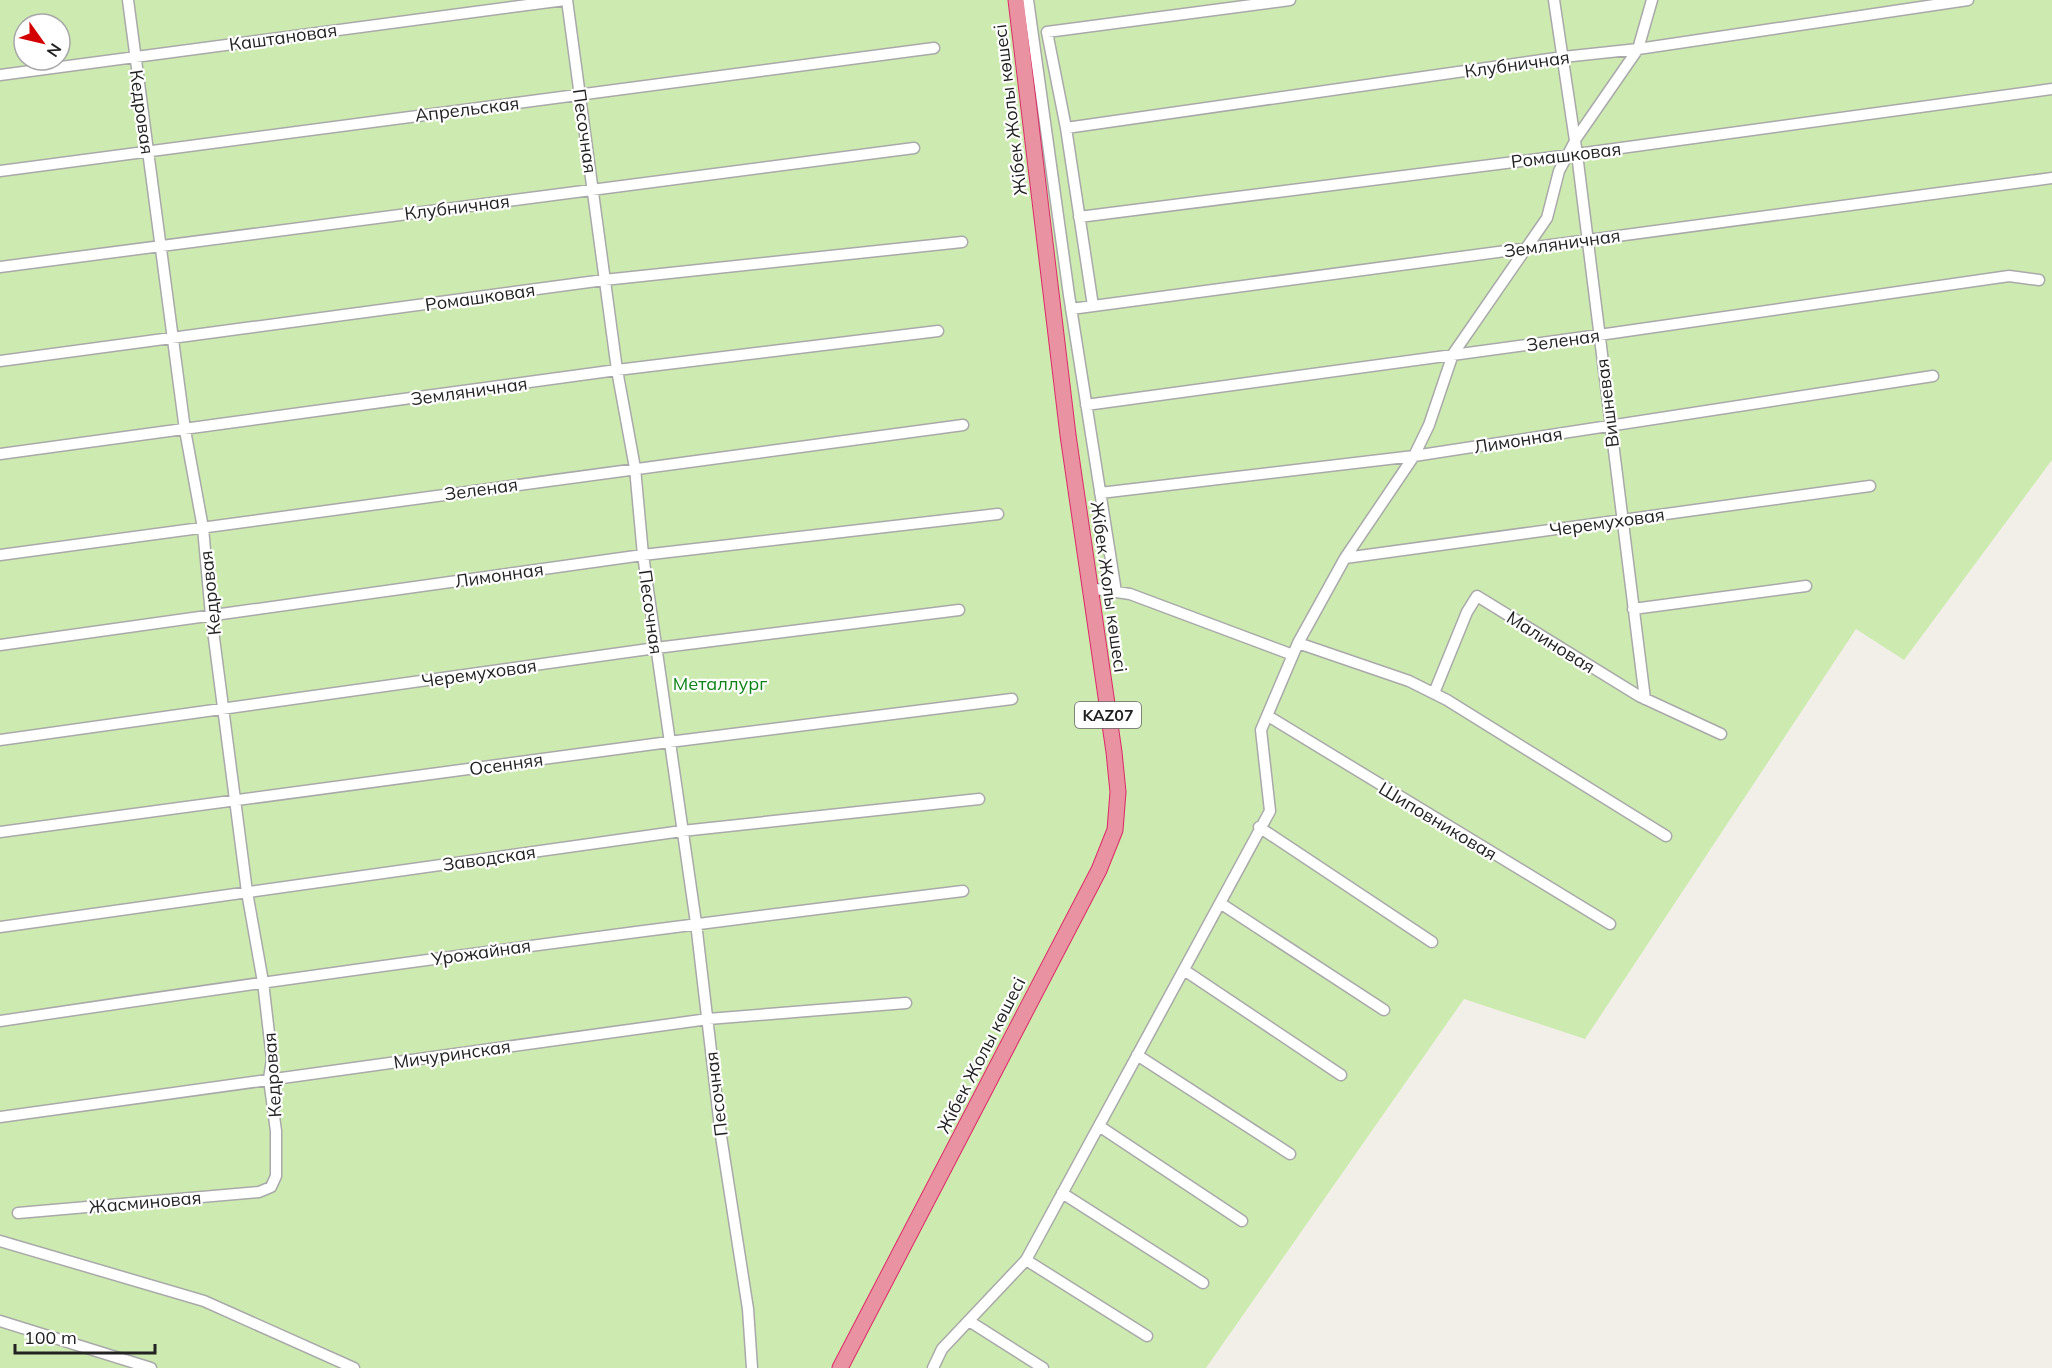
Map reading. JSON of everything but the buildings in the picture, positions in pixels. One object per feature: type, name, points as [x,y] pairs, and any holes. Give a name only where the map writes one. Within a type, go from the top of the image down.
[{"type":"highway","name":"Жібек Жолы көшесі","points":[[840,1368],[1099,870],[1115,830],[1118,792],[1114,752],[1068,435],[1016,0]]},
{"type":"street","name":"Кедровая","points":[[128,0],[185,430],[203,528],[211,615],[247,892],[263,982],[272,1059],[269,1079],[276,1131],[276,1176],[271,1187]]},
{"type":"street","name":"Каштановая","points":[[0,75],[566,0]]},
{"type":"street","name":"Песочная","points":[[566,0],[616,370],[635,468],[643,555],[696,923],[721,1136],[748,1309],[752,1368]]},
{"type":"street","points":[[1028,0],[1071,309],[1116,592]]},
{"type":"street","points":[[1093,306],[1066,128],[1047,32],[1290,0]]},
{"type":"street","name":"Вишневая","points":[[1554,0],[1587,239],[1645,699]]},
{"type":"street","points":[[933,1368],[942,1349],[1026,1260],[1269,811],[1261,729],[1298,643],[1345,558],[1414,456],[1429,425],[1454,354],[1547,218],[1573,148],[1638,49],[1652,0]]},
{"type":"street","name":"Клубничная","points":[[1066,128],[1563,57],[1638,49],[1968,0]]},
{"type":"street","name":"Апрельская","points":[[0,171],[934,48]]},
{"type":"street","name":"Ромашковая","points":[[1079,217],[1573,148],[2052,88]]},
{"type":"street","name":"Клубничная","points":[[0,267],[914,148]]},
{"type":"street","name":"Земляничная","points":[[1071,309],[2052,178]]},
{"type":"street","name":"Ромашковая","points":[[0,361],[604,280],[962,242]]},
{"type":"street","name":"Зеленая","points":[[1086,405],[2009,276],[2039,280]]},
{"type":"street","name":"Земляничная","points":[[0,454],[616,370],[938,332]]},
{"type":"street","name":"Лимонная","points":[[1100,493],[1414,456],[1934,376]]},
{"type":"street","name":"Зеленая","points":[[0,555],[963,425]]},
{"type":"street","name":"Черемуховая","points":[[1345,558],[1870,486]]},
{"type":"street","name":"Лимонная","points":[[0,645],[643,555],[998,514]]},
{"type":"street","points":[[1633,609],[1806,586]]},
{"type":"street","points":[[1089,588],[1130,594],[1293,655]]},
{"type":"street","name":"Малиновая","points":[[1434,693],[1467,612],[1477,596],[1645,699],[1721,734]]},
{"type":"street","name":"Черемуховая","points":[[0,740],[656,648],[959,610]]},
{"type":"street","points":[[1298,643],[1355,660],[1434,693],[1666,836]]},
{"type":"street","name":"Осенняя","points":[[0,832],[669,742],[1012,699]]},
{"type":"street","name":"Шиповниковая","points":[[1268,716],[1610,924]]},
{"type":"street","name":"Заводская","points":[[0,927],[682,831],[979,799]]},
{"type":"street","points":[[1259,827],[1432,942]]},
{"type":"street","name":"Урожайная","points":[[0,1021],[263,982],[696,923],[963,891]]},
{"type":"street","points":[[1220,903],[1384,1010]]},
{"type":"street","points":[[1184,970],[1341,1075]]},
{"type":"street","name":"Мичуринская","points":[[0,1117],[708,1019],[906,1003]]},
{"type":"street","points":[[1137,1055],[1290,1154]]},
{"type":"street","points":[[1099,1126],[1242,1221]]},
{"type":"street","name":"Жасминовая","points":[[18,1213],[259,1192],[271,1187]]},
{"type":"street","points":[[1062,1193],[1203,1283]]},
{"type":"street","points":[[0,1241],[204,1301],[354,1368]]},
{"type":"street","points":[[1026,1260],[1147,1336]]},
{"type":"street","points":[[0,1321],[151,1368]]},
{"type":"street","points":[[969,1321],[1043,1368]]},
{"type":"green space","name":"Металлург","points":[[0,0],[2052,0],[2052,460],[1904,660],[1856,629],[1585,1039],[1464,999],[1206,1368],[0,1368]]}]
